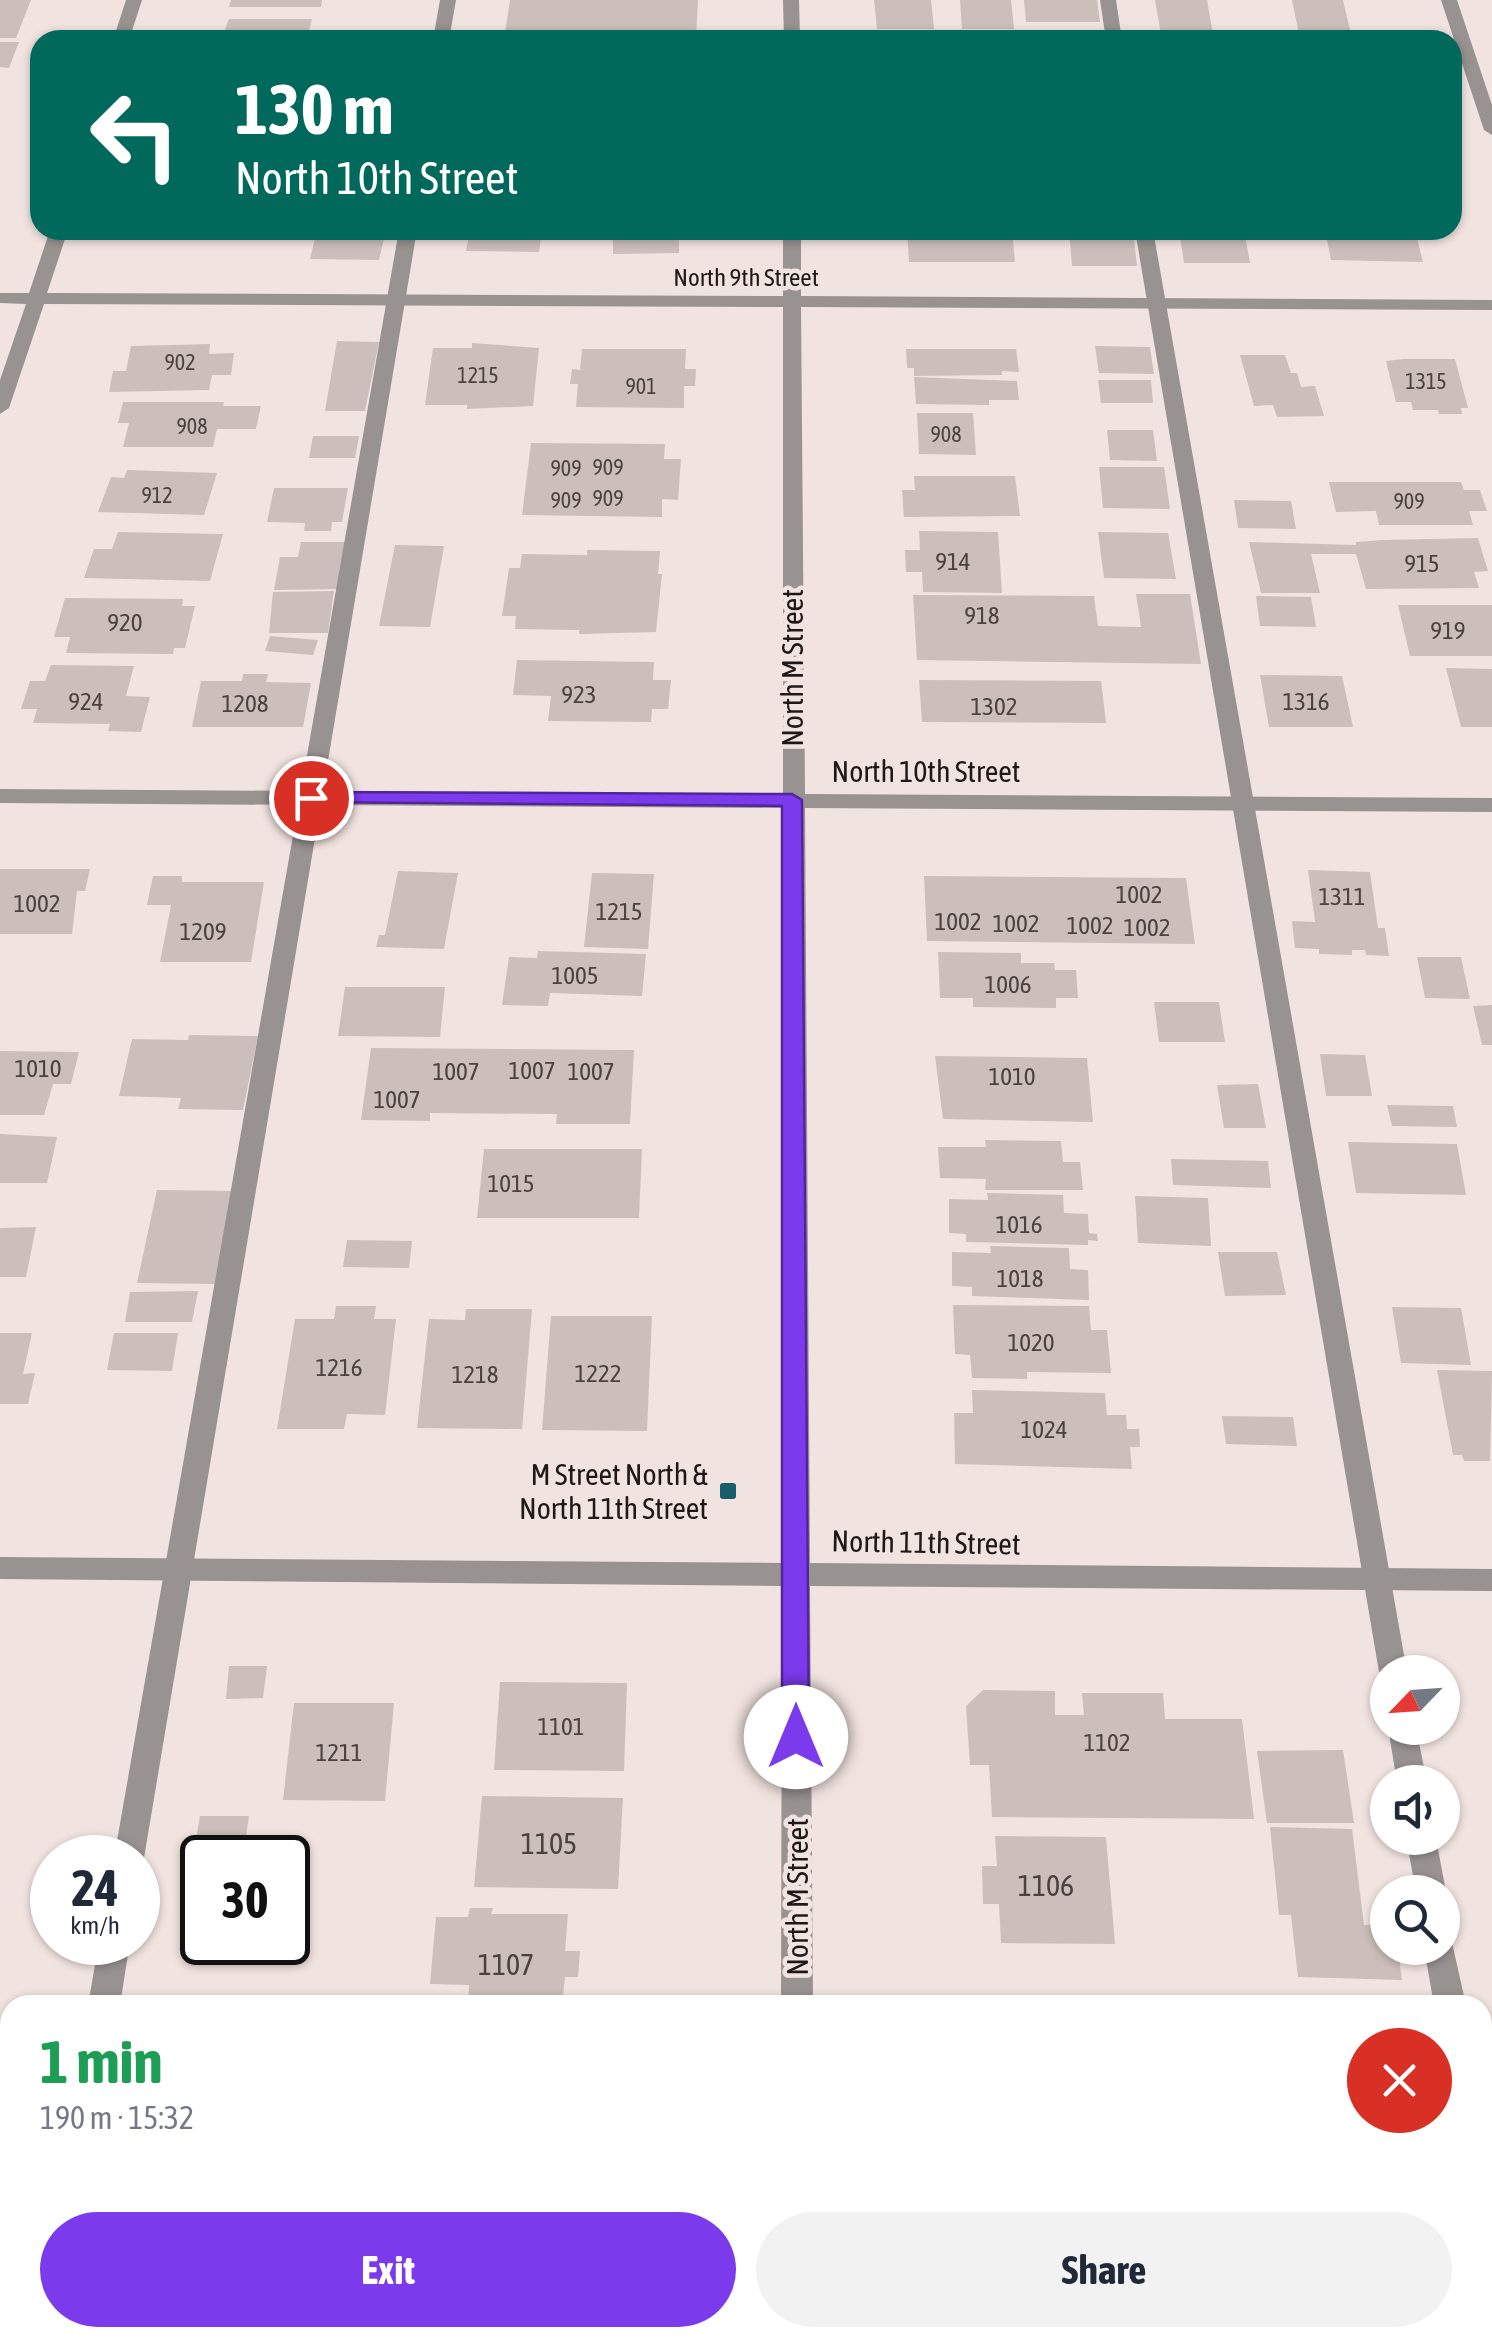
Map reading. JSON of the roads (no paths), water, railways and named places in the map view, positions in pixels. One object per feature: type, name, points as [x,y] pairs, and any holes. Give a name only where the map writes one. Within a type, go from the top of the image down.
[{"type":"street","points":[[124,30],[134,0]]},
{"type":"street","points":[[443,30],[448,0]]},
{"type":"street","points":[[792,0],[792,30]]},
{"type":"street","points":[[1108,0],[1112,30]]},
{"type":"street","points":[[1449,0],[1459,30]]},
{"type":"street","points":[[1462,39],[1492,130]]},
{"type":"street","points":[[0,408],[56,240]]},
{"type":"street","points":[[133,1835],[406,240]]},
{"type":"street","name":"North M Street","points":[[792,240],[797,1995]]},
{"type":"street","points":[[1146,240],[1390,1655]]},
{"type":"street","name":"North 9th Street","points":[[0,298],[1492,305]]},
{"type":"street","name":"North 10th Street","points":[[0,796],[1492,805]]},
{"type":"street","name":"North 11th Street","points":[[0,1568],[1492,1580]]},
{"type":"street","points":[[106,1995],[110,1965]]},
{"type":"street","points":[[1443,1965],[1448,1995]]},
{"type":"place","name":"M Street North & North 11th Street","points":[[728,1491]]}]
